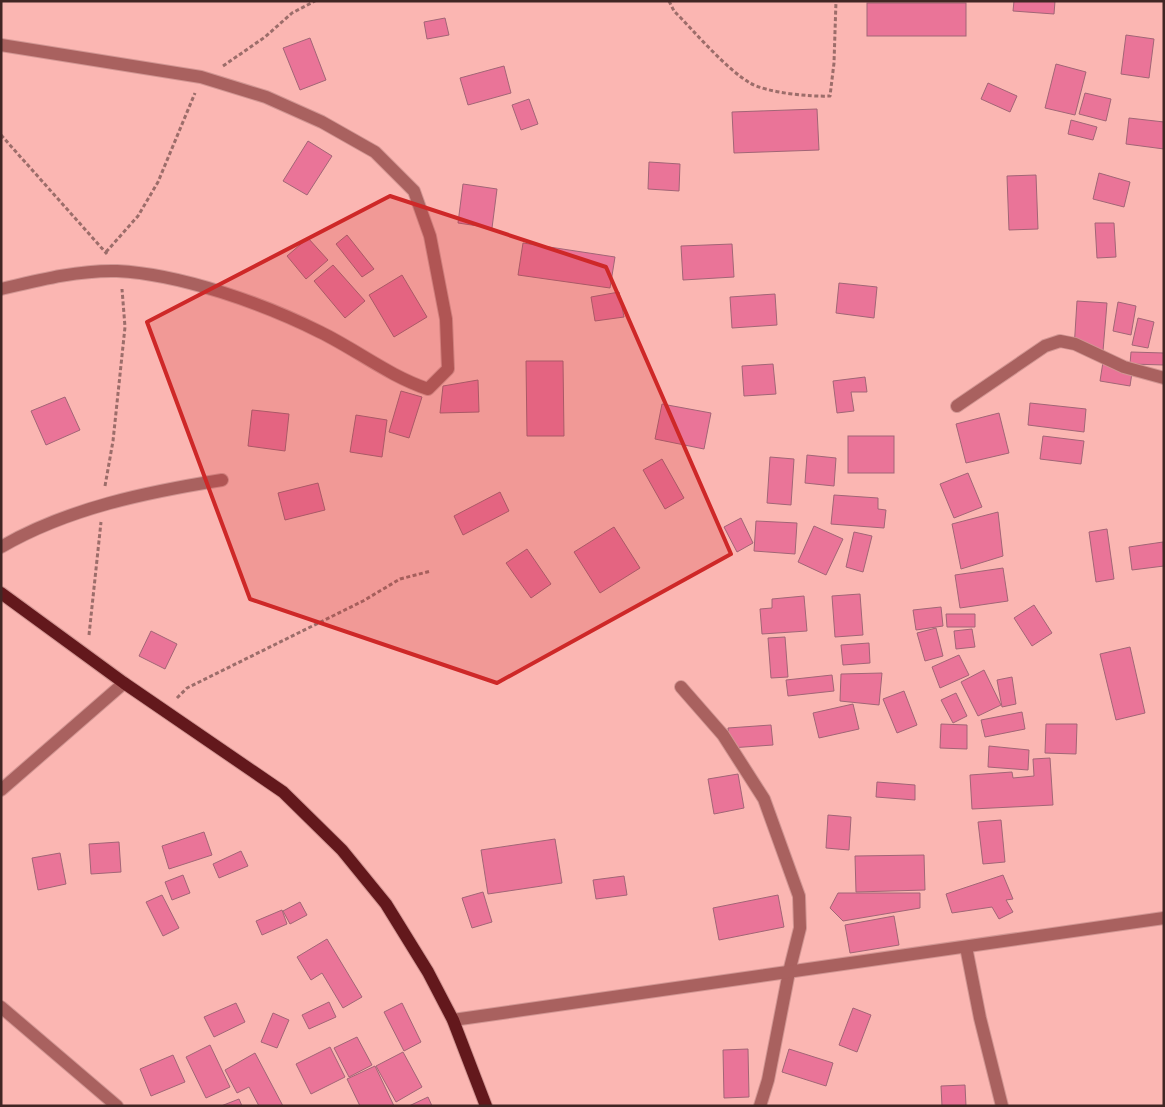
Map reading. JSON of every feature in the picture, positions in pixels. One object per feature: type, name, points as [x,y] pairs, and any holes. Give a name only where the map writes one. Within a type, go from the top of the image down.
[{"type":"main road","points":[[1,593],[124,683],[283,792],[342,850],[386,904],[428,972],[453,1020],[486,1106]]},
{"type":"street","points":[[1,44],[201,77],[266,97],[322,122],[375,152],[414,191],[430,236],[446,319],[448,369],[428,389],[407,382],[320,332],[257,305],[192,283],[118,271],[57,275],[1,289]]},
{"type":"street","points":[[957,406],[1045,346],[1060,341],[1075,344],[1124,367],[1164,378]]},
{"type":"street","points":[[1,547],[21,535],[150,491],[222,480]]},
{"type":"street","points":[[1,790],[124,683]]},
{"type":"street","points":[[682,687],[723,735],[764,798],[799,896],[800,928],[789,972],[768,1080],[760,1106]]},
{"type":"street","points":[[453,1020],[1164,918]]},
{"type":"street","points":[[966,947],[980,1018],[1002,1106]]},
{"type":"street","points":[[1,1007],[117,1106]]},
{"type":"path","points":[[106,252],[138,216],[158,182],[201,77],[233,61],[292,14],[316,1]]},
{"type":"path","points":[[669,1],[680,18],[751,84],[802,97],[830,96],[834,70],[836,1]]},
{"type":"path","points":[[1,135],[106,252],[118,271],[123,295],[125,327],[113,441],[102,506],[87,656]]},
{"type":"path","points":[[164,710],[187,688],[202,680],[363,601],[400,578],[431,571]]},
{"type":"highlighted area","points":[[390,196],[606,267],[731,554],[497,683],[250,599],[147,322]]},
{"type":"building","points":[[1014,1],[1055,1],[1054,14],[1013,11]]},
{"type":"building","points":[[867,3],[966,3],[966,36],[867,36]]},
{"type":"building","points":[[445,18],[449,35],[427,39],[424,22]]},
{"type":"building","points":[[1126,35],[1154,39],[1149,78],[1121,74]]},
{"type":"building","points":[[310,38],[326,80],[300,90],[283,48]]},
{"type":"building","points":[[1056,64],[1086,72],[1075,115],[1045,108]]},
{"type":"building","points":[[504,66],[511,93],[468,105],[460,78]]},
{"type":"building","points":[[988,83],[1017,96],[1010,112],[981,99]]},
{"type":"building","points":[[1085,93],[1111,99],[1106,121],[1079,114]]},
{"type":"building","points":[[529,99],[538,124],[521,130],[512,105]]},
{"type":"building","points":[[817,109],[819,150],[734,153],[732,112]]},
{"type":"building","points":[[1129,118],[1164,122],[1164,149],[1126,144]]},
{"type":"building","points":[[1071,120],[1097,127],[1093,140],[1068,134]]},
{"type":"building","points":[[308,141],[332,156],[307,195],[283,181]]},
{"type":"building","points":[[649,162],[680,164],[679,191],[648,189]]},
{"type":"building","points":[[1099,173],[1130,182],[1124,207],[1093,199]]},
{"type":"building","points":[[1036,175],[1038,229],[1009,230],[1007,176]]},
{"type":"building","points":[[463,184],[497,189],[492,228],[458,223]]},
{"type":"building","points":[[1095,223],[1114,223],[1116,257],[1097,258]]},
{"type":"building","points":[[347,235],[374,269],[362,277],[336,244]]},
{"type":"building","points":[[308,238],[328,260],[306,279],[287,256]]},
{"type":"building","points":[[523,243],[615,257],[610,288],[518,275]]},
{"type":"building","points":[[732,244],[734,277],[683,280],[681,246]]},
{"type":"building","points":[[333,265],[365,301],[345,318],[314,281]]},
{"type":"building","points":[[402,275],[427,317],[394,337],[369,295]]},
{"type":"building","points":[[839,283],[877,287],[874,318],[836,313]]},
{"type":"building","points":[[619,292],[624,317],[595,321],[591,297]]},
{"type":"building","points":[[775,294],[777,325],[732,328],[730,297]]},
{"type":"building","points":[[1077,301],[1107,303],[1103,351],[1074,349]]},
{"type":"building","points":[[1118,302],[1136,306],[1131,335],[1113,331]]},
{"type":"building","points":[[1138,318],[1154,322],[1148,348],[1132,345]]},
{"type":"building","points":[[1131,352],[1164,353],[1164,365],[1130,364]]},
{"type":"building","points":[[526,361],[563,361],[564,436],[527,436]]},
{"type":"building","points":[[1103,362],[1133,366],[1130,386],[1100,381]]},
{"type":"building","points":[[773,364],[776,394],[744,396],[742,366]]},
{"type":"building","points":[[865,377],[867,392],[851,392],[854,411],[837,413],[833,381]]},
{"type":"building","points":[[478,380],[479,412],[440,413],[443,386]]},
{"type":"building","points":[[401,391],[422,397],[409,438],[389,432]]},
{"type":"building","points":[[65,397],[80,430],[46,445],[31,411]]},
{"type":"building","points":[[1030,403],[1086,409],[1084,432],[1028,425]]},
{"type":"building","points":[[662,404],[711,413],[704,449],[655,439]]},
{"type":"building","points":[[252,410],[289,414],[285,451],[248,446]]},
{"type":"building","points":[[999,413],[1009,453],[966,463],[956,424]]},
{"type":"building","points":[[356,415],[387,420],[382,457],[350,452]]},
{"type":"building","points":[[848,436],[894,436],[894,473],[848,473]]},
{"type":"building","points":[[1043,436],[1084,441],[1081,464],[1040,459]]},
{"type":"building","points":[[807,455],[836,458],[834,486],[805,483]]},
{"type":"building","points":[[770,457],[794,459],[791,505],[767,503]]},
{"type":"building","points":[[662,459],[684,498],[665,509],[643,470]]},
{"type":"building","points":[[968,473],[982,507],[954,518],[940,484]]},
{"type":"building","points":[[318,483],[325,510],[285,520],[278,493]]},
{"type":"building","points":[[500,492],[509,511],[463,535],[454,516]]},
{"type":"building","points":[[834,495],[878,498],[878,509],[886,510],[884,528],[831,524]]},
{"type":"building","points":[[998,512],[1003,556],[961,569],[952,524]]},
{"type":"building","points":[[741,518],[753,543],[737,552],[724,527]]},
{"type":"building","points":[[756,521],[797,523],[795,554],[754,551]]},
{"type":"building","points":[[814,526],[843,539],[826,575],[798,562]]},
{"type":"building","points":[[614,527],[640,568],[600,593],[574,552]]},
{"type":"building","points":[[1107,529],[1114,579],[1096,582],[1089,532]]},
{"type":"building","points":[[854,532],[872,536],[863,572],[846,567]]},
{"type":"building","points":[[1163,542],[1164,566],[1132,570],[1129,547]]},
{"type":"building","points":[[527,549],[551,584],[531,598],[506,563]]},
{"type":"building","points":[[1003,568],[1008,601],[960,608],[955,575]]},
{"type":"building","points":[[860,594],[863,635],[835,637],[832,596]]},
{"type":"building","points":[[804,596],[807,631],[762,634],[760,609],[772,608],[772,599]]},
{"type":"building","points":[[1034,605],[1052,633],[1032,646],[1014,618]]},
{"type":"building","points":[[941,607],[943,626],[916,630],[913,610]]},
{"type":"building","points":[[946,614],[975,614],[975,627],[947,627]]},
{"type":"building","points":[[936,628],[943,656],[925,661],[917,633]]},
{"type":"building","points":[[972,629],[975,647],[956,649],[954,631]]},
{"type":"building","points":[[151,631],[177,644],[165,669],[139,656]]},
{"type":"building","points":[[785,637],[788,677],[771,678],[768,638]]},
{"type":"building","points":[[869,643],[870,663],[843,665],[841,645]]},
{"type":"building","points":[[1130,647],[1145,713],[1116,720],[1100,654]]},
{"type":"building","points":[[959,655],[969,675],[940,688],[932,667]]},
{"type":"building","points":[[984,670],[1001,705],[978,716],[961,682]]},
{"type":"building","points":[[882,673],[879,705],[840,701],[841,674]]},
{"type":"building","points":[[832,675],[834,691],[788,696],[786,680]]},
{"type":"building","points":[[1012,677],[1016,704],[1002,707],[997,680]]},
{"type":"building","points":[[904,691],[917,725],[897,733],[883,699]]},
{"type":"building","points":[[956,693],[967,716],[953,723],[941,700]]},
{"type":"building","points":[[853,704],[859,729],[819,738],[813,713]]},
{"type":"building","points":[[1022,712],[1025,729],[985,737],[981,720]]},
{"type":"building","points":[[941,724],[967,725],[967,749],[940,748]]},
{"type":"building","points":[[1046,724],[1077,724],[1076,754],[1045,753]]},
{"type":"building","points":[[771,725],[773,745],[730,748],[728,728]]},
{"type":"building","points":[[989,746],[1029,750],[1028,770],[988,767]]},
{"type":"building","points":[[1050,758],[1053,805],[972,809],[970,775],[1012,772],[1013,778],[1034,776],[1033,759]]},
{"type":"building","points":[[738,774],[744,808],[714,814],[708,779]]},
{"type":"building","points":[[877,782],[915,785],[915,800],[876,797]]},
{"type":"building","points":[[828,815],[851,817],[849,850],[826,848]]},
{"type":"building","points":[[1001,820],[1005,862],[983,864],[978,822]]},
{"type":"building","points":[[204,832],[212,855],[169,869],[162,846]]},
{"type":"building","points":[[555,839],[562,883],[488,894],[481,850]]},
{"type":"building","points":[[119,842],[121,872],[91,874],[89,844]]},
{"type":"building","points":[[241,851],[248,866],[219,878],[213,864]]},
{"type":"building","points":[[60,853],[66,884],[38,890],[32,858]]},
{"type":"building","points":[[924,855],[925,890],[856,892],[855,856]]},
{"type":"building","points":[[183,875],[190,893],[172,900],[165,882]]},
{"type":"building","points":[[1003,875],[1013,899],[1006,900],[1013,912],[999,919],[992,907],[952,913],[946,894]]},
{"type":"building","points":[[624,876],[627,895],[596,899],[593,880]]},
{"type":"building","points":[[483,892],[492,922],[472,928],[462,898]]},
{"type":"building","points":[[838,893],[920,893],[920,908],[843,921],[830,908]]},
{"type":"building","points":[[162,895],[179,928],[163,936],[146,902]]},
{"type":"building","points":[[778,895],[784,927],[719,940],[713,908]]},
{"type":"building","points":[[300,902],[307,915],[290,924],[283,911]]},
{"type":"building","points":[[282,910],[287,924],[262,935],[256,921]]},
{"type":"building","points":[[894,916],[899,945],[850,953],[845,925]]},
{"type":"building","points":[[327,939],[362,997],[343,1008],[322,973],[311,980],[297,957]]},
{"type":"building","points":[[329,1002],[336,1017],[309,1029],[302,1015]]},
{"type":"building","points":[[236,1003],[245,1022],[214,1037],[204,1017]]},
{"type":"building","points":[[402,1003],[421,1042],[404,1051],[384,1012]]},
{"type":"building","points":[[853,1008],[871,1015],[857,1052],[839,1045]]},
{"type":"building","points":[[273,1013],[289,1020],[277,1048],[261,1042]]},
{"type":"building","points":[[357,1037],[372,1065],[349,1077],[334,1048]]},
{"type":"building","points":[[210,1045],[230,1087],[206,1098],[186,1057]]},
{"type":"building","points":[[330,1047],[345,1077],[311,1094],[296,1064]]},
{"type":"building","points":[[748,1049],[749,1097],[724,1098],[723,1050]]},
{"type":"building","points":[[789,1049],[833,1063],[826,1086],[782,1072]]},
{"type":"building","points":[[403,1052],[422,1087],[396,1102],[376,1066]]},
{"type":"building","points":[[255,1053],[283,1106],[259,1106],[249,1087],[237,1093],[225,1070]]},
{"type":"building","points":[[173,1055],[185,1082],[151,1096],[140,1069]]},
{"type":"building","points":[[375,1066],[394,1106],[360,1106],[347,1079]]},
{"type":"building","points":[[965,1085],[966,1106],[942,1106],[941,1086]]},
{"type":"building","points":[[428,1097],[432,1106],[409,1106]]},
{"type":"building","points":[[239,1099],[242,1106],[221,1106]]}]
